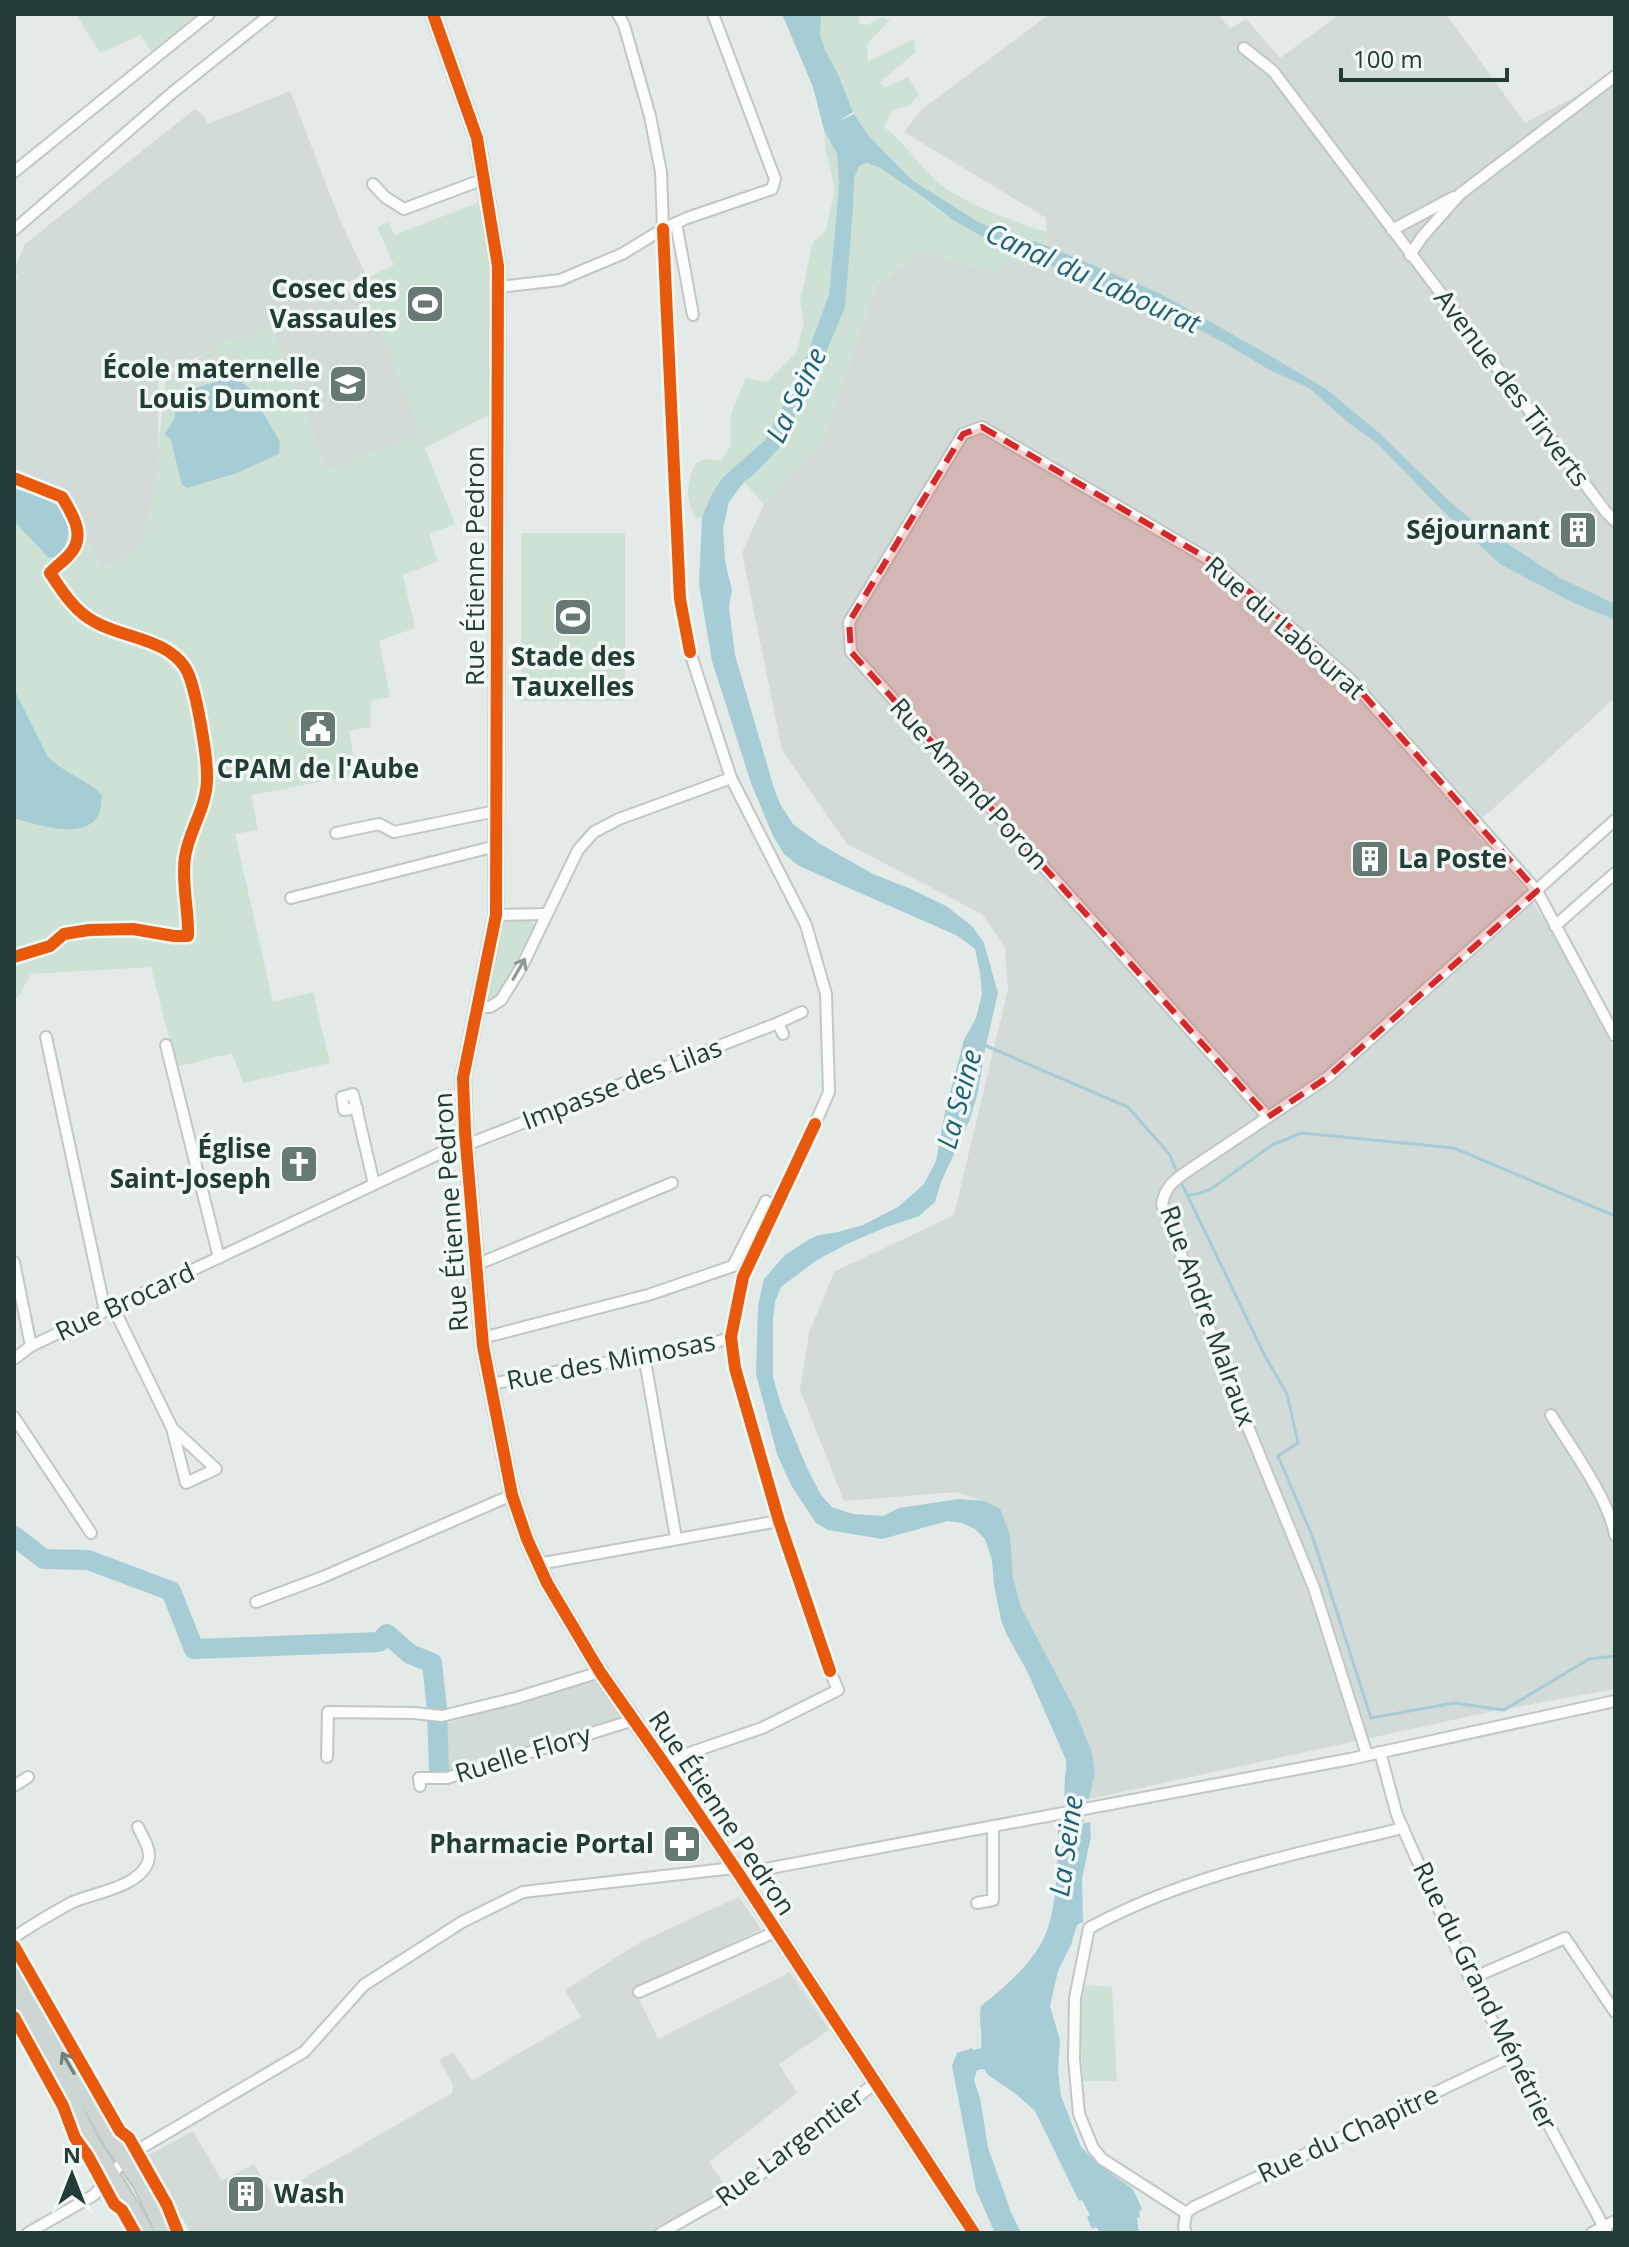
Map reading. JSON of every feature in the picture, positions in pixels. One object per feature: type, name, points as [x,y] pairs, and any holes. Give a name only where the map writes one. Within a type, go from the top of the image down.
[{"type":"main road","points":[[14,1968],[113,2143],[142,2184],[165,2233]]},
{"type":"main road","points":[[14,1998],[66,2090],[89,2139],[146,2233]]},
{"type":"street","points":[[14,172],[209,14]]},
{"type":"street","points":[[14,230],[172,93],[271,14]]},
{"type":"street","name":"Rue Étienne Pedron","points":[[433,14],[477,138],[498,266],[496,915],[463,1078],[482,1338],[512,1495],[547,1583],[600,1672],[736,1871],[974,2233]]},
{"type":"street","points":[[618,14],[624,25],[650,116],[661,172],[663,229]]},
{"type":"street","points":[[499,287],[560,280],[622,254],[676,223],[772,189],[775,179],[713,14]]},
{"type":"street","name":"Avenue des Tirverts","points":[[1244,48],[1273,71],[1596,500],[1615,521]]},
{"type":"street","points":[[1392,230],[1460,194],[1615,76]]},
{"type":"street","points":[[373,184],[385,197],[404,209],[484,179]]},
{"type":"street","points":[[1410,255],[1460,194]]},
{"type":"street","points":[[676,223],[693,315]]},
{"type":"street","name":"Rue du Labourat","points":[[982,427],[1217,564],[1349,678],[1537,891],[1615,1036]]},
{"type":"street","name":"Rue Amand Poron","points":[[982,427],[963,434],[849,622],[851,652],[1268,1117]]},
{"type":"street","points":[[690,652],[731,778],[806,925],[826,994],[829,1092],[815,1124]]},
{"type":"street","points":[[477,1007],[490,1007],[501,1000],[522,966],[578,850],[594,832],[619,819],[731,778]]},
{"type":"street","points":[[336,833],[379,824],[394,832],[496,811]]},
{"type":"street","points":[[1537,891],[1615,820]]},
{"type":"street","points":[[291,898],[496,846]]},
{"type":"street","points":[[1555,926],[1615,873]]},
{"type":"street","name":"Rue Andre Malraux","points":[[1367,1755],[1314,1588],[1228,1378],[1162,1204],[1165,1191],[1173,1181],[1328,1077],[1537,891]]},
{"type":"street","points":[[496,915],[546,914]]},
{"type":"street","name":"Impasse des Lilas","points":[[466,1143],[802,1012]]},
{"type":"street","points":[[778,1023],[783,1034]]},
{"type":"street","points":[[46,1037],[109,1309],[172,1428],[186,1483],[216,1469],[172,1428]]},
{"type":"street","name":"Rue Brocard","points":[[166,1045],[219,1258]]},
{"type":"street","points":[[357,1108],[374,1184]]},
{"type":"street","name":"Rue Brocard","points":[[14,1359],[31,1346],[466,1143]]},
{"type":"street","points":[[476,1265],[672,1183]]},
{"type":"street","points":[[482,1338],[648,1295],[733,1266],[766,1201]]},
{"type":"street","name":"Rue Brocard","points":[[14,1262],[31,1346]]},
{"type":"street","name":"Rue des Mimosas","points":[[490,1384],[714,1343],[731,1337]]},
{"type":"street","points":[[644,1355],[676,1538]]},
{"type":"street","points":[[1551,1415],[1601,1497],[1615,1535]]},
{"type":"street","points":[[14,1417],[91,1533]]},
{"type":"street","points":[[256,1602],[323,1577],[512,1495]]},
{"type":"street","points":[[538,1564],[779,1521]]},
{"type":"street","points":[[663,1762],[762,1728],[838,1690],[830,1671]]},
{"type":"street","points":[[327,1757],[328,1712],[438,1716],[516,1698],[600,1672]]},
{"type":"street","points":[[28,2233],[94,2195],[125,2159],[304,2052],[360,1988],[462,1922],[523,1892],[736,1871],[1367,1755],[1615,1701]]},
{"type":"street","name":"Ruelle Flory","points":[[420,1786],[419,1778],[447,1778],[634,1720]]},
{"type":"street","name":"Rue du Grand Ménétrier","points":[[1380,1752],[1403,1828],[1470,1979],[1605,2230]]},
{"type":"street","points":[[14,1786],[28,1777]]},
{"type":"street","points":[[977,1903],[993,1900],[993,1826]]},
{"type":"street","points":[[14,1937],[76,1901],[109,1891],[134,1878],[148,1861],[149,1850],[138,1827]]},
{"type":"street","points":[[1186,2233],[1186,2213],[1102,2159],[1093,2148],[1079,2114],[1074,2059],[1075,1998],[1089,1928],[1123,1909],[1242,1867],[1403,1828]]},
{"type":"street","points":[[639,1992],[775,1932]]},
{"type":"street","points":[[1470,1979],[1565,1938],[1615,2012]]},
{"type":"street","name":"Rue du Chapitre","points":[[1186,2213],[1512,2056]]},
{"type":"street","name":"Rue Largentier","points":[[661,2233],[748,2184],[875,2083]]},
{"type":"street","points":[[1592,2233],[1605,2230],[1615,2221]]},
{"type":"highlighted area","points":[[982,427],[1217,564],[1349,678],[1537,891],[1328,1077],[1268,1117],[851,652],[849,622],[963,434]]},
{"type":"shaded area","points":[[1050,14],[1218,14],[1230,29],[1246,19],[1280,58],[1340,14],[1446,14],[1525,123],[1615,76],[1615,698],[1469,827],[1520,883],[1547,924],[1615,1051],[1615,1689],[1494,1711],[1089,1799],[1095,1773],[1074,1708],[1021,1607],[1013,1577],[1010,1534],[988,1502],[956,1492],[844,1501],[800,1390],[809,1333],[834,1272],[954,1215],[1008,989],[1005,947],[982,914],[847,844],[782,750],[742,553],[764,504],[823,441],[876,285],[921,252],[994,272],[1011,260],[1041,261],[1047,240],[1046,218],[904,132],[922,109]]},
{"type":"shaded area","points":[[290,91],[340,220],[365,273],[312,303],[363,288],[422,434],[327,470],[274,335],[303,308],[247,338],[223,341],[211,351],[158,375],[158,473],[142,546],[102,569],[74,509],[14,474],[14,286],[18,276],[14,271],[25,244],[195,109],[208,124]]},
{"type":"shaded area","points":[[589,1679],[598,1684],[624,1723],[449,1776],[442,1773],[440,1725],[559,1691]]},
{"type":"shaded area","points":[[739,1897],[761,1929],[635,1990],[658,2039],[790,1972],[829,2030],[779,2064],[797,2093],[709,2162],[728,2190],[652,2233],[191,2233],[146,2157],[193,2131],[222,2181],[254,2164],[273,2196],[452,2093],[453,2084],[439,2060],[453,2052],[472,2081],[581,2017],[565,1990],[642,1941]]},
{"type":"green space","points":[[76,14],[197,14],[151,52],[141,35],[100,53]]},
{"type":"green space","points":[[820,14],[858,14],[860,24],[867,25],[882,17],[890,20],[867,44],[868,62],[914,39],[916,52],[879,83],[885,88],[908,77],[919,94],[909,106],[893,110],[884,127],[940,184],[992,212],[1048,232],[1045,245],[980,223],[912,180],[868,135],[854,114],[826,52],[820,35]]},
{"type":"green space","points":[[824,130],[837,154],[839,187],[829,295],[822,319],[801,371],[765,440],[723,477],[702,517],[696,519],[688,491],[695,463],[706,459],[721,461],[731,445],[730,421],[746,378],[767,382],[797,352],[804,322],[800,301],[813,242],[826,230],[835,189]]},
{"type":"green space","points":[[867,163],[902,182],[966,228],[1041,261],[1024,268],[1011,260],[994,272],[921,252],[876,284],[823,441],[764,504],[744,482],[757,473],[780,447],[828,348],[844,307],[853,177],[859,166]]},
{"type":"green space","points":[[482,201],[498,301],[496,411],[425,448],[455,524],[429,534],[438,561],[403,575],[415,628],[379,641],[390,697],[371,701],[370,727],[349,731],[357,775],[251,795],[258,830],[235,834],[273,1002],[313,992],[330,1063],[243,1083],[232,1053],[176,1067],[151,967],[31,974],[14,1000],[14,478],[74,509],[102,569],[142,546],[158,474],[166,376],[223,341],[247,338],[270,325],[327,470],[421,434],[361,281],[394,265],[377,227],[388,222],[395,235]]},
{"type":"green space","name":"Stade des Tauxelles","points":[[521,533],[625,533],[625,701],[521,701]]},
{"type":"green space","points":[[530,918],[534,925],[497,999],[485,1004],[498,929],[507,921]]},
{"type":"green space","points":[[1084,1985],[1112,1987],[1117,2081],[1083,2081],[1080,2021]]},
{"type":"water","name":"Canal du Labourat","points":[[782,14],[820,14],[820,35],[853,112],[837,122],[854,114],[868,135],[912,180],[980,223],[1045,245],[1159,293],[1326,389],[1378,432],[1474,522],[1560,578],[1615,604],[1615,620],[1572,602],[1500,564],[1378,444],[1309,388],[1144,302],[995,244],[953,220],[880,168],[867,163],[859,166],[854,178],[845,307],[780,447],[744,482],[729,502],[723,529],[725,561],[732,590],[729,607],[735,655],[773,785],[780,804],[793,824],[820,844],[873,874],[946,906],[972,926],[984,943],[998,993],[970,1119],[935,1202],[919,1216],[849,1243],[817,1260],[781,1287],[773,1320],[773,1377],[807,1468],[821,1495],[832,1507],[853,1514],[883,1516],[899,1508],[959,1499],[985,1501],[1000,1509],[1010,1534],[1013,1577],[1021,1607],[1074,1708],[1092,1753],[1095,1773],[1089,1799],[1067,1802],[1066,1760],[1001,1620],[992,1560],[985,1539],[975,1529],[948,1521],[882,1539],[828,1530],[816,1523],[791,1485],[777,1454],[756,1374],[758,1306],[764,1279],[785,1255],[819,1235],[863,1225],[898,1207],[924,1184],[936,1161],[964,1040],[976,1018],[982,994],[975,949],[958,936],[799,866],[784,854],[751,783],[712,661],[699,584],[702,517],[723,477],[765,440],[801,371],[829,295],[839,187],[837,154],[824,130],[813,87]]},
{"type":"water","points":[[234,376],[249,388],[280,442],[279,454],[237,473],[187,488],[182,485],[171,440],[165,434],[175,418],[174,401],[190,390]]},
{"type":"water","points":[[14,489],[59,502],[68,532],[65,546],[53,558],[48,557],[14,521]]},
{"type":"water","points":[[14,689],[48,757],[102,795],[98,815],[88,826],[56,828],[14,818]]},
{"type":"water","points":[[1090,1822],[1091,1837],[1082,1878],[1083,1922],[1077,1925],[1058,1971],[1050,2006],[1060,2040],[1058,2070],[1061,2096],[1081,2147],[1099,2165],[1133,2189],[1142,2209],[1137,2218],[1139,2233],[1101,2233],[1096,2227],[1092,2229],[1087,2217],[1090,2215],[1082,2200],[1079,2201],[1035,2111],[984,2069],[977,2070],[974,2080],[988,2148],[1021,2233],[995,2233],[976,2190],[952,2066],[957,2053],[981,2048],[981,2006],[1024,1967],[1044,1938],[1054,1900],[1058,1829]]},
{"type":"waterway","points":[[984,1045],[1128,1107],[1170,1155],[1177,1173]]},
{"type":"waterway","points":[[1187,1195],[1211,1189],[1272,1145],[1302,1133],[1454,1148],[1615,1216]]},
{"type":"waterway","points":[[1180,1180],[1265,1356],[1287,1394],[1298,1443],[1278,1456],[1313,1538],[1371,1718],[1454,1703],[1504,1710],[1589,1659],[1615,1656]]},
{"type":"waterway","points":[[14,1536],[44,1559],[88,1560],[171,1591],[194,1649],[379,1642],[387,1634],[410,1654],[432,1663],[439,1770]]},
{"type":"waterway","name":"La Seine","points":[[1069,1851],[1073,1835],[1075,1776]]},
{"type":"cycle path","points":[[433,14],[477,138],[498,266],[496,915],[463,1078],[483,1346],[512,1495],[547,1583],[600,1672],[739,1874],[974,2233]]},
{"type":"cycle path","points":[[663,229],[680,599],[690,652]]},
{"type":"cycle path","points":[[14,478],[62,497],[74,519],[78,533],[74,548],[50,573],[75,607],[104,626],[159,646],[174,656],[188,673],[198,711],[207,781],[204,801],[185,857],[188,936],[133,929],[89,930],[64,934],[50,946],[14,957]]},
{"type":"cycle path","points":[[815,1124],[743,1277],[731,1337],[735,1368],[779,1521],[830,1671]]},
{"type":"cycle path","points":[[14,1946],[120,2131],[129,2138],[167,2205],[178,2233]]},
{"type":"cycle path","points":[[14,2017],[63,2106],[75,2138],[135,2233]]},
{"type":"place","name":"Cosec des Vassaules","points":[[425,304]]},
{"type":"place","name":"École maternelle Louis Dumont","points":[[348,384]]},
{"type":"place","name":"Séjournant","points":[[1578,530]]},
{"type":"place","name":"Stade des Tauxelles","points":[[573,617]]},
{"type":"place","name":"CPAM de l'Aube","points":[[318,729]]},
{"type":"place","name":"La Poste","points":[[1370,859]]},
{"type":"place","name":"Église Saint-Joseph","points":[[299,1164]]},
{"type":"place","name":"Pharmacie Portal","points":[[682,1844]]},
{"type":"place","name":"Wash","points":[[246,2194]]}]
